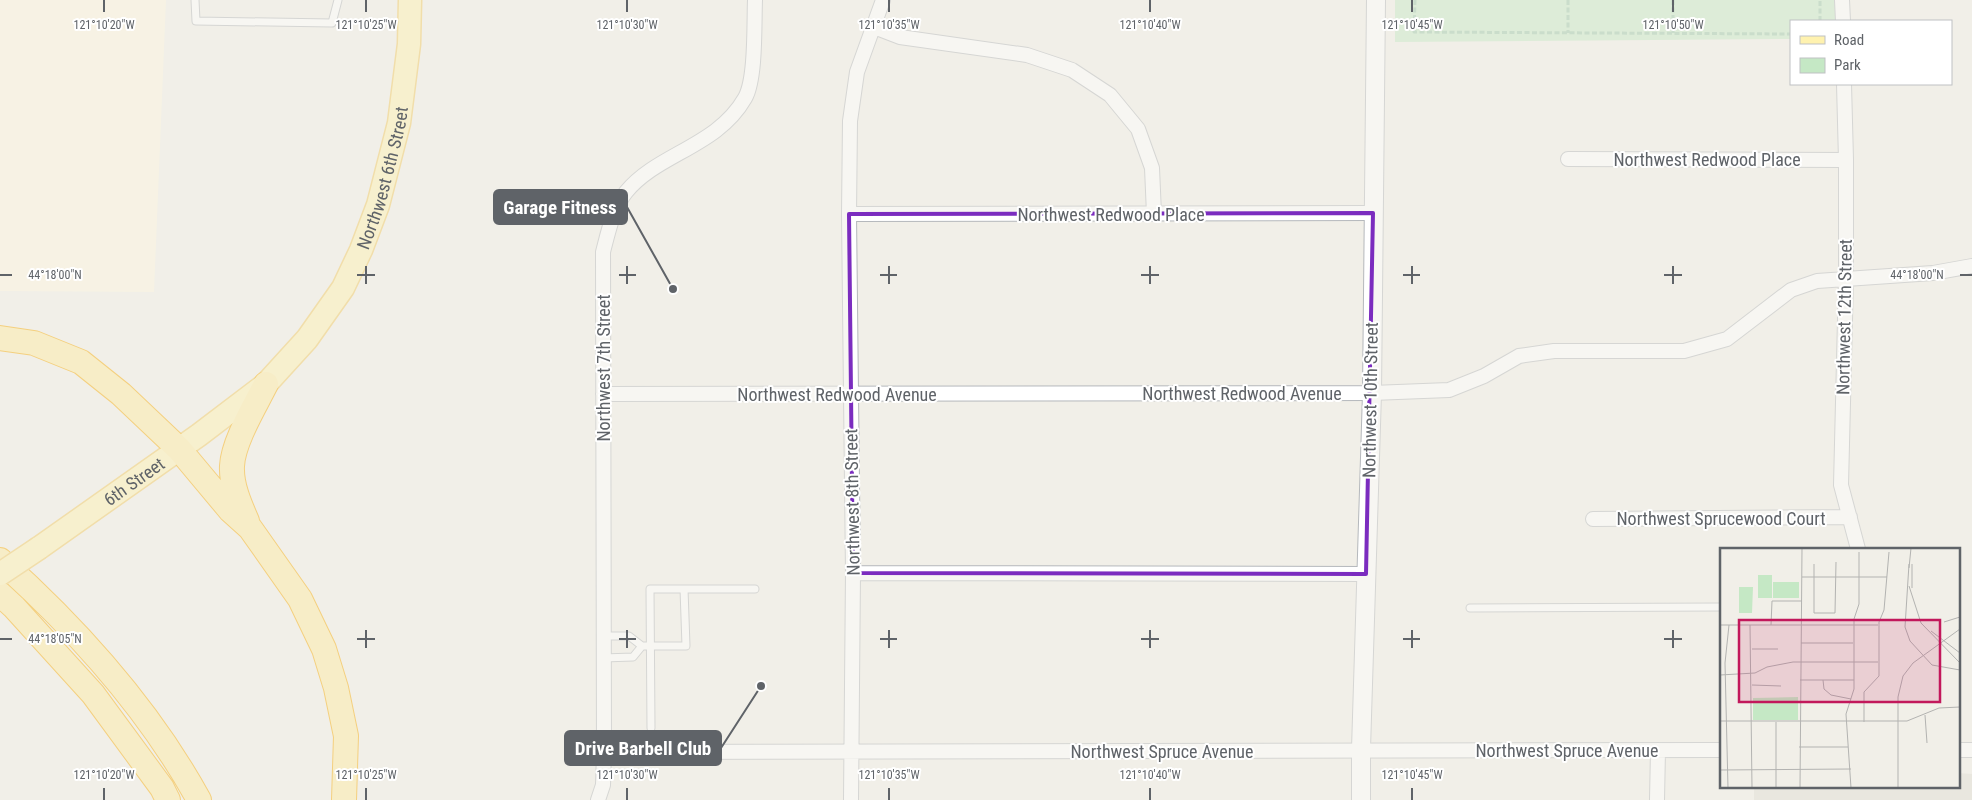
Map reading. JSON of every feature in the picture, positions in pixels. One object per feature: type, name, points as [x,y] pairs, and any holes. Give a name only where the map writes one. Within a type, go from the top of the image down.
[{"type":"highway","points":[[0,338],[34,343],[81,362],[121,394],[178,449],[230,510],[250,528],[300,599],[324,648],[336,688],[346,736],[344,800]]},
{"type":"highway","points":[[250,528],[235,488],[232,466],[239,439],[266,384]]},
{"type":"highway","points":[[0,560],[36,592],[120,682],[185,774],[199,800]]},
{"type":"highway","points":[[0,594],[94,694],[162,788],[168,800]]},
{"type":"highway","points":[[0,614],[94,694]]},
{"type":"main road","name":"Northwest 6th Street","points":[[266,384],[307,339],[342,288],[361,250],[378,205],[399,123],[409,44],[410,0]]},
{"type":"main road","name":"6th Street","points":[[0,574],[178,449],[266,384]]},
{"type":"street","name":"Northwest 7th Street","points":[[598,800],[603,785],[604,752],[603,252],[610,223],[626,192],[652,169],[693,147],[725,124],[746,97],[753,65],[755,0]]},
{"type":"street","name":"Northwest 8th Street","points":[[851,800],[853,573],[849,214],[850,121],[857,72],[883,0]]},
{"type":"street","name":"Northwest 10th Street","points":[[1361,800],[1372,393],[1376,0]]},
{"type":"street","points":[[1842,0],[1843,20]]},
{"type":"street","points":[[874,27],[900,36],[1027,55],[1072,70],[1110,95],[1138,129],[1152,168],[1154,214]]},
{"type":"street","name":"Northwest 12th Street","points":[[1844,85],[1846,278],[1841,485],[1858,548]]},
{"type":"street","name":"Northwest Redwood Place","points":[[1568,159],[1846,160]]},
{"type":"street","name":"Northwest Redwood Place","points":[[849,214],[1374,213]]},
{"type":"street","name":"Northwest Redwood Avenue","points":[[603,394],[1372,393],[1449,390],[1484,376],[1519,356],[1554,351],[1663,352],[1691,349],[1727,339],[1791,290],[1817,281],[1933,274],[1972,266]]},
{"type":"street","name":"Northwest Sprucewood Court","points":[[1593,518],[1850,517]]},
{"type":"street","points":[[853,573],[1366,574]]},
{"type":"street","points":[[1657,800],[1658,750]]},
{"type":"street","name":"Northwest Spruce Avenue","points":[[604,752],[1720,750]]},
{"type":"lane","points":[[195,0],[196,21],[332,23],[338,0]]},
{"type":"lane","points":[[651,728],[650,589],[756,589]]},
{"type":"lane","points":[[603,636],[629,636],[642,646],[686,646],[684,589]]},
{"type":"lane","points":[[1470,608],[1720,607]]},
{"type":"lane","points":[[603,658],[633,657],[642,646]]},
{"type":"path","points":[[1415,0],[1414,32],[1790,34]]},
{"type":"path","points":[[1568,0],[1568,33]]},
{"type":"path","points":[[1672,0],[1673,33]]},
{"type":"path","points":[[1820,0],[1820,20]]},
{"type":"highlighted area","points":[[1373,213],[1366,574],[853,573],[849,214]]},
{"type":"shaded area","points":[[0,0],[166,0],[154,292],[0,291]]},
{"type":"shaded area","points":[[1960,773],[1972,774],[1972,800],[1754,800],[1754,788],[1960,788]]},
{"type":"green space","points":[[1395,0],[1835,0],[1835,20],[1790,20],[1790,39],[1395,42]]},
{"type":"place","name":"Garage Fitness","points":[[673,289]]},
{"type":"place","name":"Drive Barbell Club","points":[[761,686]]}]
